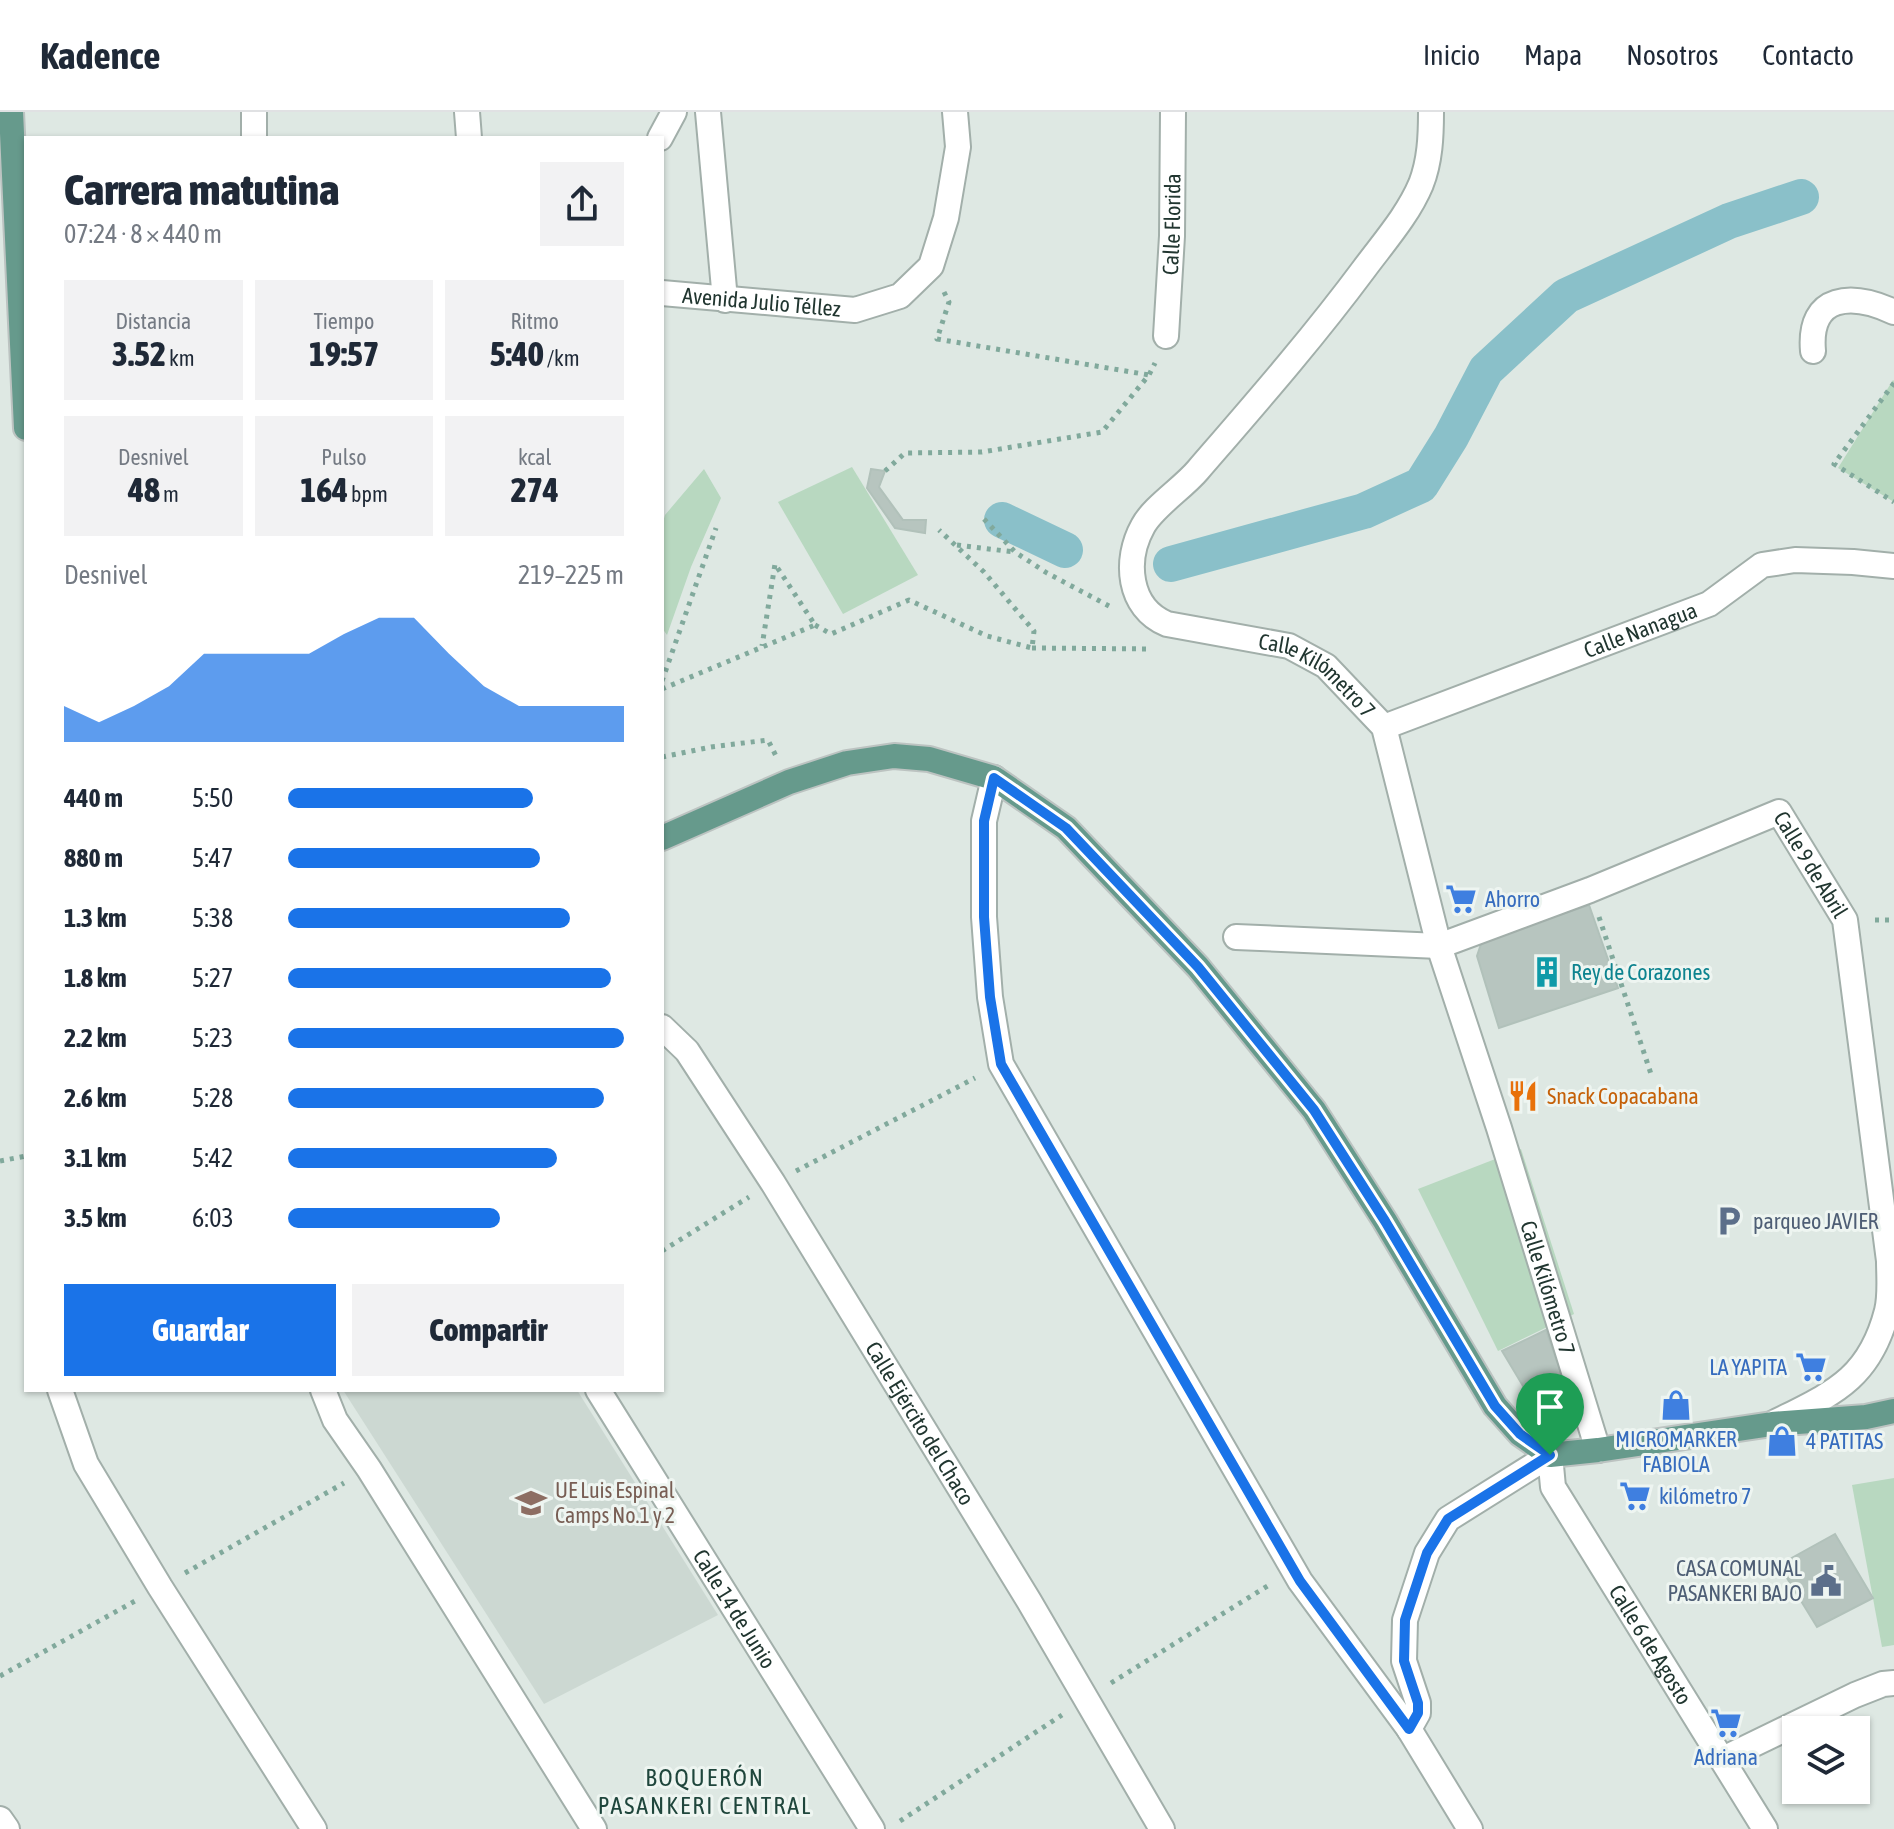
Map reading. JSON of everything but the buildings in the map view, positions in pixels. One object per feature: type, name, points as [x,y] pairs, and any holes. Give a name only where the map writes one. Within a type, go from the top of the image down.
[{"type":"main road","points":[[11,112],[24,386]]},
{"type":"main road","points":[[664,837],[789,782],[847,763],[894,756],[929,759],[994,778],[1066,828],[1198,967],[1314,1110],[1385,1221],[1495,1406],[1520,1434],[1550,1455],[1772,1424],[1866,1417],[1894,1411]]},
{"type":"street","points":[[254,112],[254,136]]},
{"type":"street","points":[[467,112],[469,136]]},
{"type":"street","points":[[661,136],[674,112]]},
{"type":"street","points":[[708,112],[725,300]]},
{"type":"street","name":"Avenida Julio Téllez","points":[[664,293],[855,310],[900,296],[931,266],[946,218],[958,147],[955,112]]},
{"type":"street","name":"Calle Florida","points":[[1166,336],[1172,236],[1173,112]]},
{"type":"street","points":[[1137,599],[1133,578],[1134,548],[1144,523],[1189,480],[1262,396],[1330,315],[1403,217],[1421,183],[1430,150],[1431,112]]},
{"type":"street","points":[[1813,351],[1811,334],[1817,317],[1828,306],[1842,300],[1860,299],[1894,312]]},
{"type":"street","name":"Calle Nanagua","points":[[1384,727],[1709,604],[1762,565],[1795,560],[1894,566]]},
{"type":"street","name":"Calle Kilómetro 7","points":[[1137,599],[1155,620],[1167,624],[1289,646],[1326,666],[1384,727],[1439,946],[1504,1143],[1598,1450]]},
{"type":"street","points":[[994,778],[984,821],[984,917],[990,997],[1001,1064],[1300,1581],[1409,1729],[1470,1829]]},
{"type":"street","name":"Calle 9 de Abril","points":[[1236,937],[1439,946],[1590,890],[1779,812],[1845,920],[1889,1261],[1888,1309],[1870,1358],[1849,1381],[1772,1424]]},
{"type":"street","name":"Calle Ejército del Chaco","points":[[664,1029],[687,1051],[773,1183],[1029,1601],[1162,1829]]},
{"type":"street","points":[[61,1392],[86,1464],[160,1587],[314,1829]]},
{"type":"street","points":[[324,1392],[335,1420],[369,1469],[594,1829]]},
{"type":"street","name":"Calle 14 de Junio","points":[[599,1392],[872,1829]]},
{"type":"street","points":[[1409,1729],[1418,1713],[1418,1703],[1404,1661],[1405,1620],[1427,1553],[1448,1519],[1550,1455]]},
{"type":"street","name":"Calle 6 de Agosto","points":[[1550,1455],[1553,1487],[1765,1829]]},
{"type":"street","points":[[1723,1759],[1855,1695],[1894,1683]]},
{"type":"street","points":[[0,1819],[7,1829]]},
{"type":"path","points":[[885,471],[905,453],[982,452],[1102,432],[1149,375],[937,339],[949,302],[931,266]]},
{"type":"path","points":[[1894,383],[1834,464],[1894,502]]},
{"type":"path","points":[[984,519],[1015,552],[1047,573],[1124,614],[1137,599]]},
{"type":"path","points":[[664,675],[716,528]]},
{"type":"path","points":[[762,646],[775,564],[815,625],[831,634],[909,600],[987,636],[1032,648],[1034,631],[984,572],[939,530]]},
{"type":"path","points":[[956,545],[1015,552]]},
{"type":"path","points":[[664,688],[815,625]]},
{"type":"path","points":[[664,757],[768,740],[789,782]]},
{"type":"path","points":[[1590,890],[1652,1077]]},
{"type":"path","points":[[664,1250],[773,1183],[1001,1064]]},
{"type":"path","points":[[0,1161],[24,1156]]},
{"type":"shaded area","name":"UE Luis Espinal Camps No.1 y 2","points":[[344,1392],[578,1392],[718,1615],[544,1704]]},
{"type":"green space","points":[[1894,381],[1894,502],[1838,468]]},
{"type":"green space","points":[[852,467],[918,575],[843,614],[778,502]]},
{"type":"green space","points":[[704,469],[721,498],[691,567],[667,635],[664,631],[665,515]]},
{"type":"green space","points":[[1521,1149],[1574,1314],[1498,1351],[1418,1189]]},
{"type":"green space","points":[[1894,1478],[1894,1645],[1882,1647],[1852,1485]]},
{"type":"waterway","points":[[1171,564],[1364,511],[1421,485],[1451,437],[1486,370],[1566,296],[1729,221],[1801,197]]},
{"type":"waterway","points":[[1002,520],[1065,550]]},
{"type":"place","name":"Ahorro","points":[[1461,899]]},
{"type":"place","name":"Rey de Corazones","points":[[1547,972]]},
{"type":"place","name":"Snack Copacabana","points":[[1523,1096]]},
{"type":"place","name":"parqueo JAVIER","points":[[1729,1221]]},
{"type":"place","name":"LA YAPITA","points":[[1811,1367]]},
{"type":"place","name":"MICROMARKER FABIOLA","points":[[1676,1405]]},
{"type":"place","name":"4 PATITAS","points":[[1782,1441]]},
{"type":"place","name":"kilómetro 7","points":[[1635,1496]]},
{"type":"place","name":"UE Luis Espinal Camps No.1 y 2","points":[[531,1503]]},
{"type":"place","name":"CASA COMUNAL PASANKERI BAJO","points":[[1826,1581]]},
{"type":"place","name":"Adriana","points":[[1726,1723]]},
{"type":"district","name":"BOQUERÓN PASANKERI CENTRAL","points":[[705,1791]]},
{"type":"route","points":[[994,778],[1066,828],[1198,967],[1314,1110],[1385,1221],[1495,1406],[1520,1434],[1550,1455],[1448,1519],[1427,1553],[1405,1620],[1404,1661],[1418,1703],[1418,1713],[1409,1729],[1300,1581],[1001,1064],[990,997],[984,917],[984,821],[994,778]]}]
